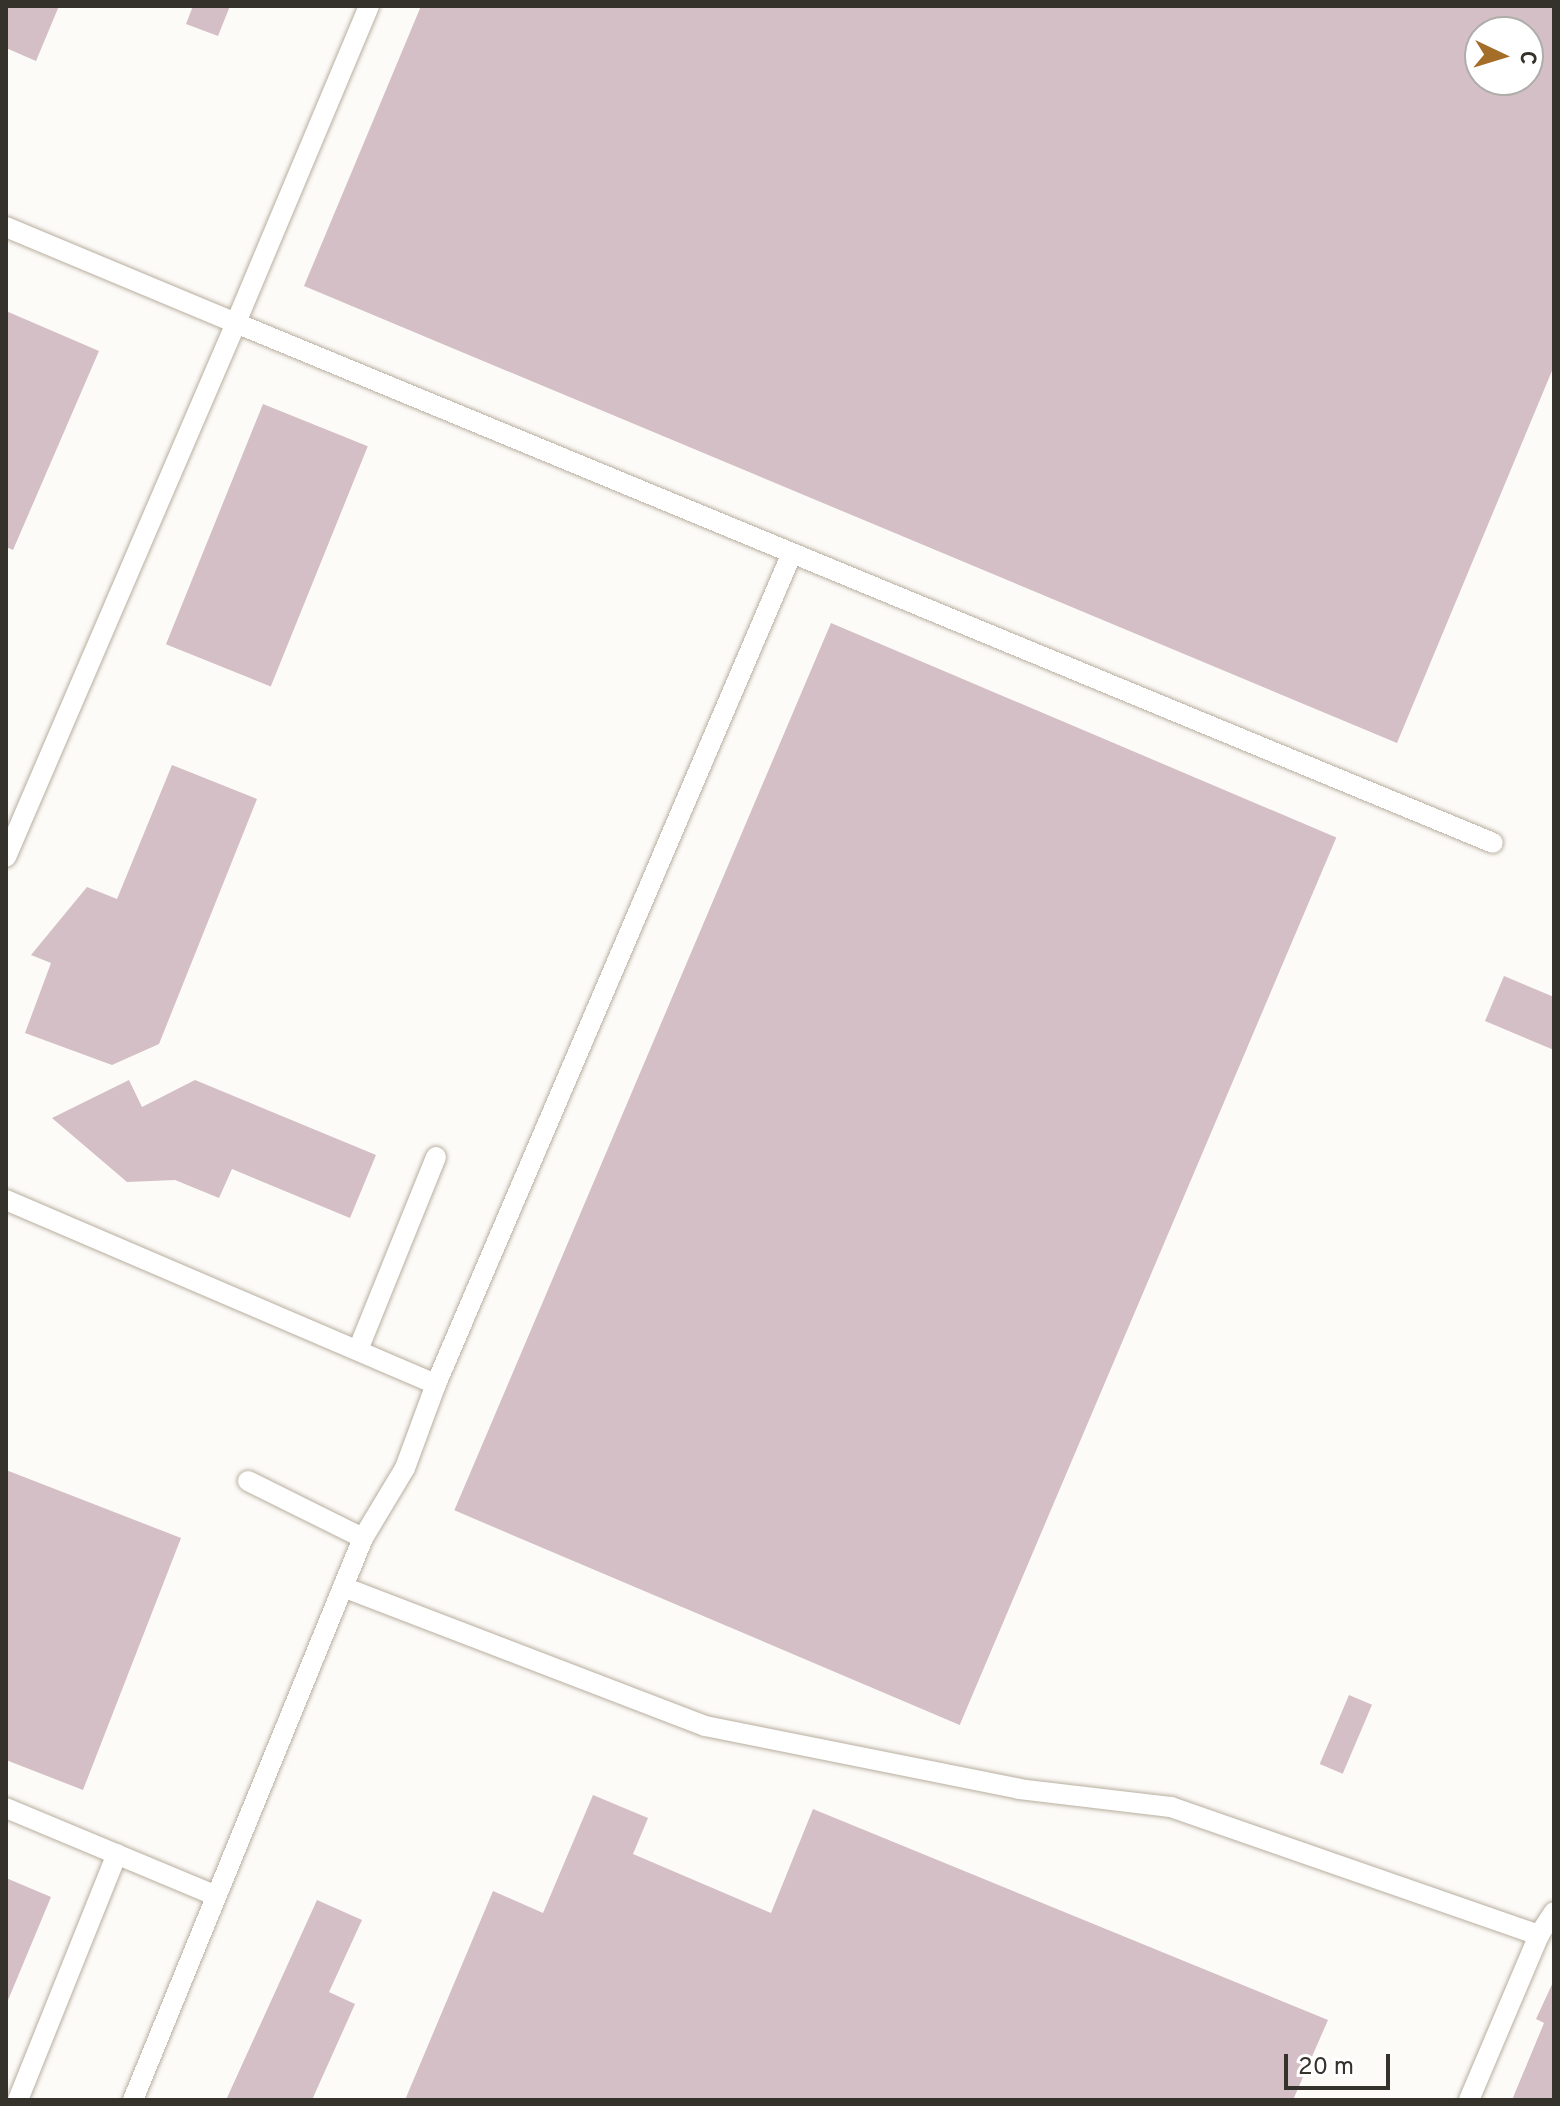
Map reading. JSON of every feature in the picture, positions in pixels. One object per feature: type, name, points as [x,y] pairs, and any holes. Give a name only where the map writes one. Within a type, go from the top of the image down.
[{"type":"lane","points":[[6,857],[369,6]]},
{"type":"lane","points":[[6,227],[1493,843]]},
{"type":"lane","points":[[133,2100],[363,1538],[405,1468],[436,1384],[792,553]]},
{"type":"lane","points":[[358,1350],[436,1157]]},
{"type":"lane","points":[[6,1200],[436,1384]]},
{"type":"lane","points":[[248,1481],[363,1538]]},
{"type":"lane","points":[[343,1587],[705,1726],[1019,1789],[1171,1807],[1539,1935]]},
{"type":"lane","points":[[6,1808],[216,1896]]},
{"type":"lane","points":[[18,2100],[117,1854]]},
{"type":"lane","points":[[1469,2100],[1539,1935],[1554,1912]]},
{"type":"building","points":[[6,6],[59,6],[36,61],[6,48]]},
{"type":"building","points":[[193,6],[230,6],[218,36],[186,24]]},
{"type":"building","points":[[421,6],[1554,6],[1554,366],[1397,743],[304,286]]},
{"type":"building","points":[[6,311],[99,351],[13,550],[6,547]]},
{"type":"building","points":[[263,404],[368,446],[271,686],[166,644]]},
{"type":"building","points":[[831,623],[1336,838],[960,1725],[454,1510]]},
{"type":"building","points":[[172,765],[257,799],[159,1044],[112,1065],[25,1033],[51,963],[31,955],[87,887],[117,899]]},
{"type":"building","points":[[1504,976],[1554,997],[1554,1050],[1485,1021]]},
{"type":"building","points":[[129,1080],[142,1107],[195,1080],[376,1155],[350,1218],[232,1169],[219,1198],[175,1180],[127,1182],[52,1118]]},
{"type":"building","points":[[6,1470],[181,1538],[83,1790],[6,1760]]},
{"type":"building","points":[[1349,1695],[1372,1705],[1343,1774],[1320,1764]]},
{"type":"building","points":[[593,1795],[648,1818],[633,1854],[771,1913],[813,1809],[1328,2020],[1293,2100],[405,2100],[493,1891],[543,1913]]},
{"type":"building","points":[[6,1878],[51,1897],[6,2005]]},
{"type":"building","points":[[317,1900],[362,1920],[329,1992],[355,2004],[312,2100],[226,2100]]},
{"type":"building","points":[[1554,1980],[1554,2100],[1512,2100],[1544,2023],[1536,2019]]}]
